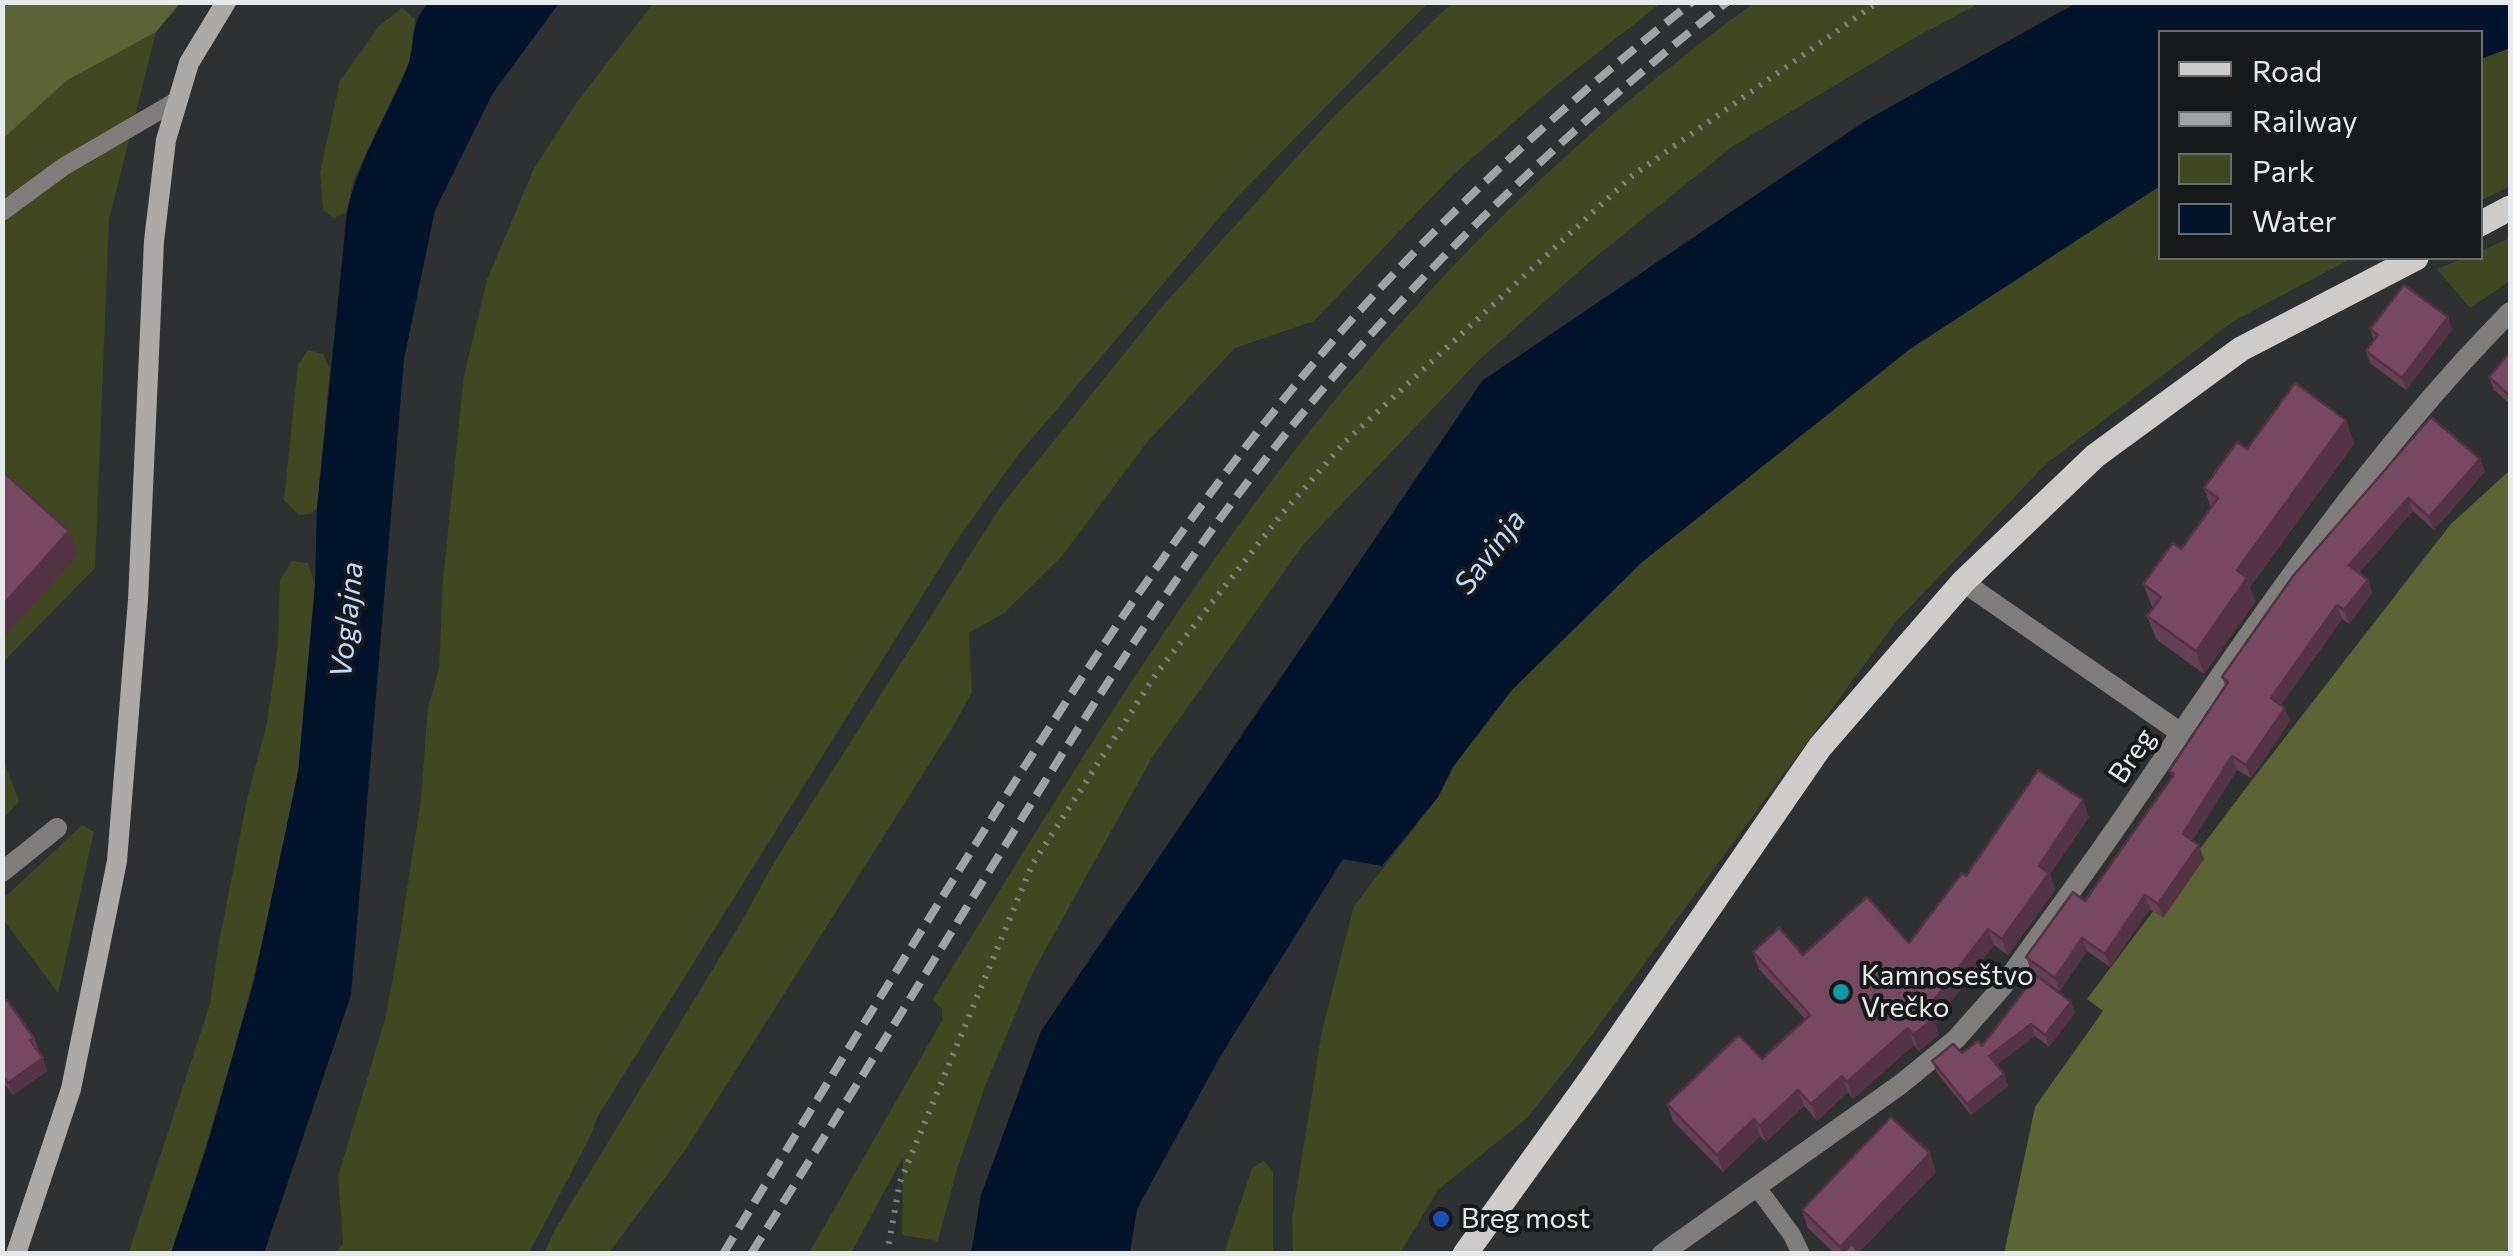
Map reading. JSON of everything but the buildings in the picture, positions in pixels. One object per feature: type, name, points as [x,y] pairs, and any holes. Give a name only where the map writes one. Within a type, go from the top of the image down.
[{"type":"main road","points":[[2483,222],[2510,208]]},
{"type":"main road","points":[[1466,1254],[1820,747],[1962,582],[2095,456],[2241,349],[2412,260]]},
{"type":"street","points":[[16,1254],[71,1089],[117,861],[138,600],[154,241],[166,140],[190,63],[226,2]]},
{"type":"street","name":"Breg","points":[[1662,1254],[1902,1084],[1956,1040],[2003,986],[2277,595],[2369,472],[2510,312]]},
{"type":"street","points":[[1962,582],[2181,733]]},
{"type":"street","points":[[2,872],[57,828]]},
{"type":"lane","points":[[2,212],[63,167],[178,100]]},
{"type":"lane","points":[[1756,1186],[1801,1254]]},
{"type":"path","points":[[887,1254],[900,1182],[1032,866],[1156,674],[1280,515],[1346,442],[1632,176],[1878,2]]},
{"type":"green space","points":[[3,2],[180,3],[156,32],[66,81],[3,139]]},
{"type":"green space","points":[[654,2],[1428,3],[1236,198],[1018,455],[959,537],[598,1116],[529,1253],[335,1253],[343,1244],[338,1177],[385,1019],[395,968],[421,799],[428,708],[439,668],[443,580],[464,375],[487,280],[534,168],[577,102]]},
{"type":"green space","points":[[1453,2],[1661,3],[1558,84],[1454,174],[1314,321],[1235,348],[1148,441],[1062,556],[1004,613],[969,633],[972,692],[954,725],[686,1149],[609,1253],[544,1253],[776,859],[1001,506],[1166,302],[1334,116]]},
{"type":"green space","points":[[1754,3],[1980,3],[1733,146],[1587,264],[1478,361],[1303,545],[1153,756],[1033,972],[986,1084],[938,1241],[902,1235],[903,1157],[851,1253],[809,1253],[942,1021],[942,1009],[933,999],[1152,651],[1295,450],[1398,326],[1509,210],[1627,102]]},
{"type":"green space","points":[[402,8],[415,19],[409,63],[353,181],[347,212],[334,218],[323,210],[320,172],[340,81],[379,26]]},
{"type":"green space","points":[[156,32],[109,219],[95,568],[3,662],[3,139],[66,81]]},
{"type":"green space","points":[[2510,48],[2510,187],[2483,199],[2483,58]]},
{"type":"green space","points":[[2158,187],[2158,260],[2348,260],[2234,321],[2046,464],[1895,623],[1571,1063],[1527,1118],[1438,1190],[1400,1253],[1293,1254],[1292,1219],[1322,1031],[1354,906],[1438,797],[1453,767],[1511,691],[1641,563],[1910,349]]},
{"type":"green space","points":[[2510,238],[2510,281],[2470,308],[2437,269],[2459,260],[2483,260],[2483,250]]},
{"type":"green space","points":[[308,350],[323,354],[330,369],[317,508],[311,514],[299,515],[284,500],[298,365]]},
{"type":"green space","points":[[2510,470],[2510,1253],[2004,1254],[2035,1107],[2103,1011],[2087,999],[2450,525]]},
{"type":"green space","points":[[292,561],[308,563],[315,585],[307,704],[302,752],[259,957],[227,1076],[171,1253],[128,1254],[210,1004],[248,795],[267,723],[278,645],[280,580]]},
{"type":"green space","points":[[2,757],[19,801],[3,820],[2,820]]},
{"type":"green space","points":[[82,825],[94,832],[58,993],[3,919],[3,899]]},
{"type":"green space","points":[[1264,1161],[1273,1172],[1273,1253],[1224,1253],[1252,1168]]},
{"type":"water","name":"Savinja","points":[[2078,2],[2510,3],[2510,48],[2483,58],[2483,30],[2158,30],[2158,187],[1910,349],[1641,563],[1511,691],[1453,767],[1438,797],[1382,866],[1343,859],[1221,1055],[1137,1209],[1130,1253],[971,1253],[981,1195],[1041,1031],[1482,381],[1865,121]]},
{"type":"water","name":"Voglajna","points":[[428,3],[559,3],[493,93],[435,210],[404,359],[351,995],[264,1253],[171,1253],[207,1146],[254,981],[298,772],[315,585],[317,508],[347,212],[366,157],[407,68],[417,20]]},
{"type":"railway","points":[[723,1254],[1060,711],[1130,606],[1241,454],[1326,349],[1424,243],[1527,142],[1692,2]]},
{"type":"railway","points":[[751,1254],[1111,678],[1193,556],[1277,445],[1335,375],[1458,242],[1589,118],[1727,2]]},
{"type":"place","name":"Kamnoseštvo Vrečko","points":[[1841,992]]},
{"type":"place","name":"Breg most","points":[[1441,1219]]}]
